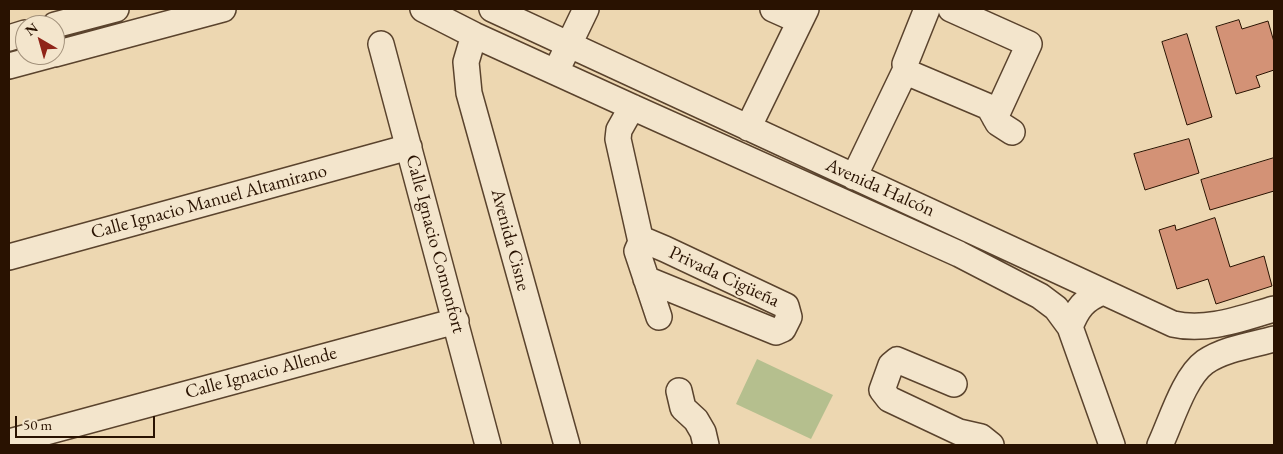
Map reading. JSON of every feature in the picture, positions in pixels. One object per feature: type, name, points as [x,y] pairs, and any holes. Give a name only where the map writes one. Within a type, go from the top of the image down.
[{"type":"street","points":[[65,22],[116,9]]},
{"type":"street","points":[[66,51],[223,9]]},
{"type":"street","name":"Avenida Halcón","points":[[423,9],[474,35],[632,108],[1006,276],[1049,302],[1070,327]]},
{"type":"street","name":"Avenida Halcón","points":[[492,9],[1173,324],[1189,327],[1216,324],[1274,309]]},
{"type":"street","points":[[556,72],[586,9]]},
{"type":"street","points":[[748,128],[803,15],[773,9]]},
{"type":"street","points":[[854,177],[906,69],[905,64],[927,9]]},
{"type":"street","points":[[906,69],[911,74],[989,107],[1004,125],[1029,44],[951,9]]},
{"type":"street","name":"Avenida Cisne","points":[[474,35],[466,62],[470,93],[567,445]]},
{"type":"street","name":"Calle Ignacio Comonfort","points":[[380,44],[456,320],[488,445]]},
{"type":"street","name":"Privada Cigüeña","points":[[632,108],[619,130],[618,139],[641,242],[637,251],[659,317]]},
{"type":"street","name":"Calle Ignacio Manuel Altamirano","points":[[9,257],[409,148]]},
{"type":"street","name":"Privada Cigüeña","points":[[641,242],[646,241],[665,249],[786,306],[789,318],[783,329],[776,332],[646,279]]},
{"type":"street","points":[[1103,292],[1084,302],[1075,313],[1070,327],[1112,445]]},
{"type":"street","name":"Calle Ignacio Allende","points":[[9,442],[456,320]]},
{"type":"street","points":[[1173,324],[1190,342],[1197,369]]},
{"type":"street","points":[[1160,445],[1189,382],[1197,369],[1220,354],[1274,339]]},
{"type":"street","points":[[954,384],[897,360],[891,365],[882,390],[889,399],[957,439],[981,437],[991,445]]},
{"type":"street","points":[[679,391],[683,408],[696,420],[703,432],[706,445]]},
{"type":"green space","points":[[757,359],[833,395],[811,439],[736,404]]},
{"type":"building","points":[[1239,20],[1242,29],[1268,21],[1274,42],[1274,70],[1256,76],[1260,87],[1236,94],[1216,27]]},
{"type":"building","points":[[1187,34],[1212,117],[1187,125],[1162,42]]},
{"type":"building","points":[[1189,139],[1199,173],[1145,190],[1134,154]]},
{"type":"building","points":[[1274,158],[1274,191],[1210,210],[1201,180]]},
{"type":"building","points":[[1215,218],[1230,267],[1264,256],[1272,286],[1216,304],[1208,279],[1177,289],[1159,230],[1175,225],[1176,230]]}]
